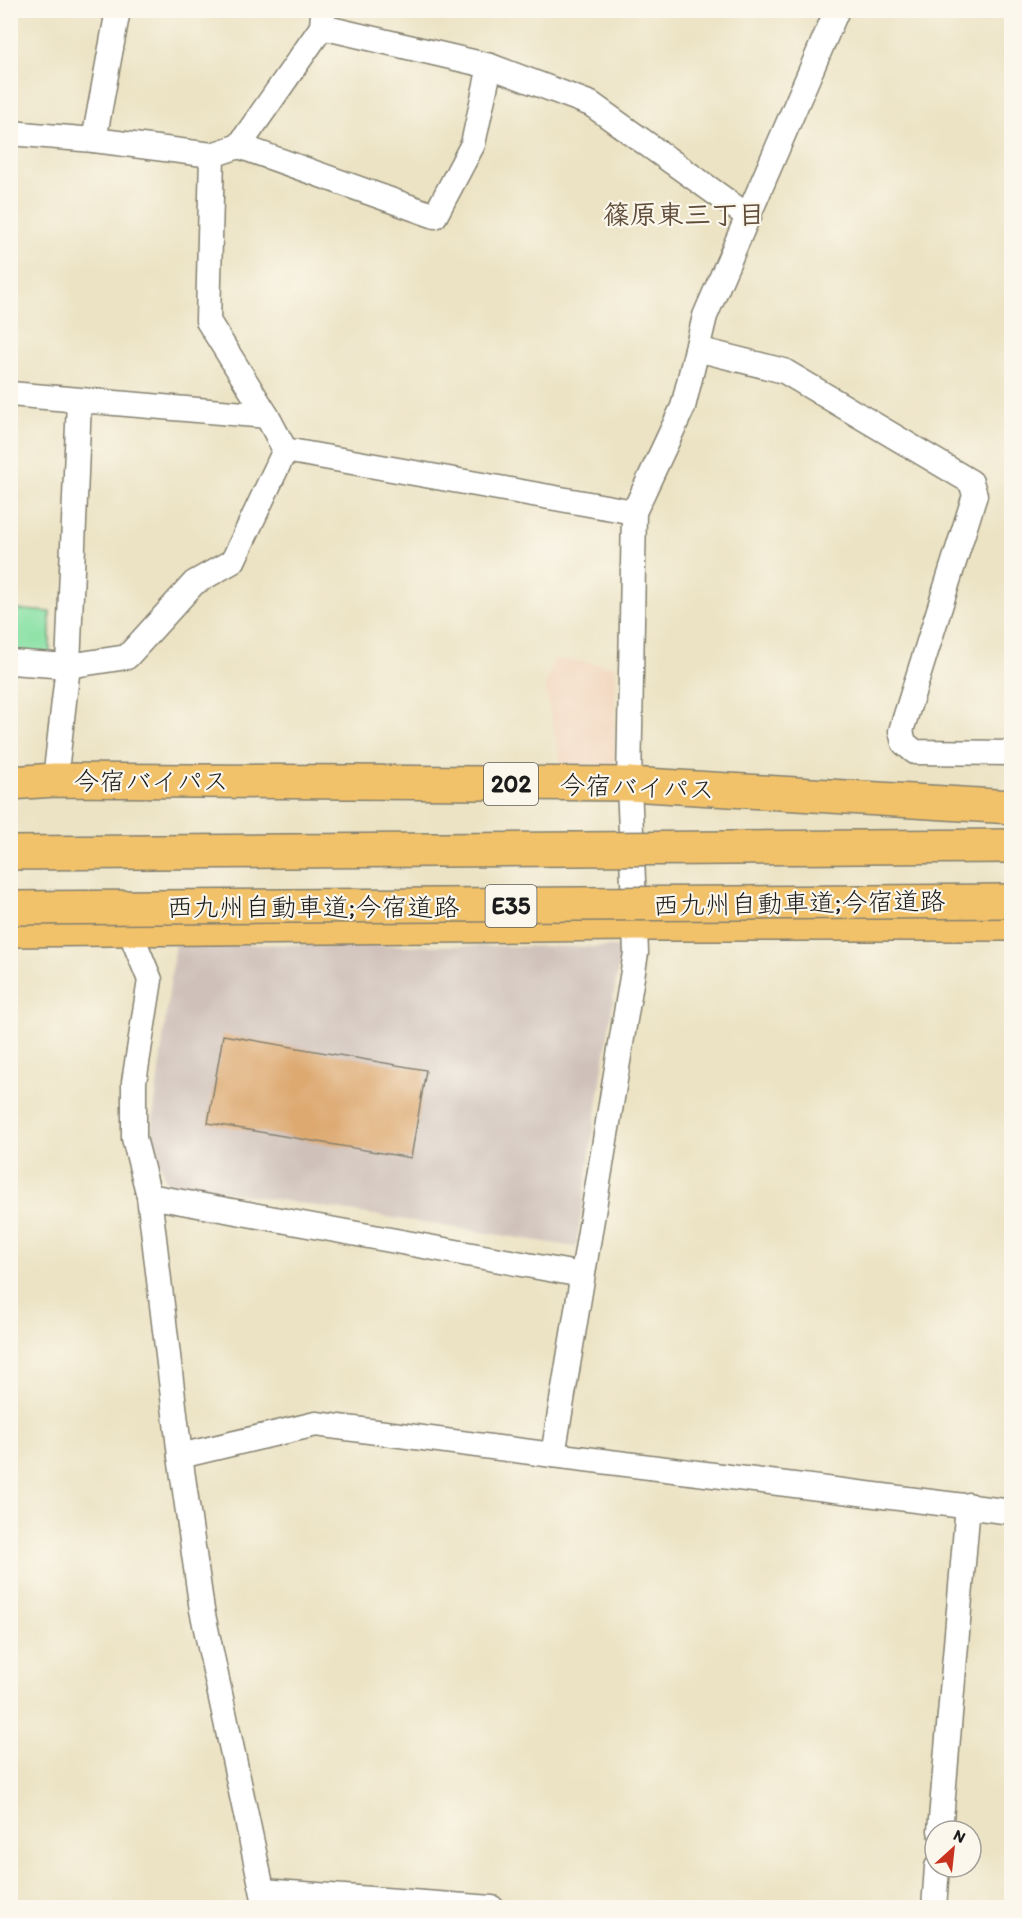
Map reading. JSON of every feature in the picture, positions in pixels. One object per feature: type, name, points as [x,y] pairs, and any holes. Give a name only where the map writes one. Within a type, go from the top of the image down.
[{"type":"highway","name":"今宿バイパス","points":[[10,783],[55,780],[629,784],[1011,807]]},
{"type":"highway","name":"西九州自動車道;今宿道路","points":[[10,853],[1011,846]]},
{"type":"highway","name":"西九州自動車道;今宿道路","points":[[10,908],[1011,901]]},
{"type":"highway","points":[[10,930],[636,924],[1011,924]]},
{"type":"street","points":[[94,140],[118,10]]},
{"type":"street","points":[[553,1455],[636,953],[629,784],[634,512],[683,407],[705,316],[837,10]]},
{"type":"street","points":[[240,146],[322,19],[490,66],[591,104],[749,217]]},
{"type":"street","points":[[10,133],[94,140],[212,155],[240,146],[435,216],[473,144],[490,66]]},
{"type":"street","points":[[212,155],[208,321],[267,416],[285,450]]},
{"type":"street","points":[[698,349],[784,371],[971,482],[975,495],[901,731],[904,743],[915,752],[1011,753]]},
{"type":"street","points":[[10,394],[267,416]]},
{"type":"street","points":[[55,780],[68,666],[79,401]]},
{"type":"street","points":[[285,450],[634,512]]},
{"type":"street","points":[[10,662],[68,666],[127,657],[194,583],[232,561],[285,450]]},
{"type":"street","points":[[129,929],[150,980],[134,1082],[134,1138],[149,1196],[180,1456],[202,1610],[264,1899],[492,1908]]},
{"type":"street","points":[[149,1196],[582,1275]]},
{"type":"street","points":[[180,1456],[316,1424],[1011,1512]]},
{"type":"street","points":[[941,1819],[968,1505]]},
{"type":"street","points":[[934,1908],[936,1879]]},
{"type":"shaded area","points":[[554,659],[616,666],[614,767],[562,770],[545,686]]},
{"type":"shaded area","points":[[175,944],[621,947],[576,1247],[166,1182],[151,1136]]},
{"type":"green space","points":[[10,609],[50,612],[50,658],[11,655]]},
{"type":"building","points":[[223,1035],[426,1070],[411,1158],[208,1123]]},
{"type":"district","name":"篠原東三丁目","points":[[684,215]]}]
